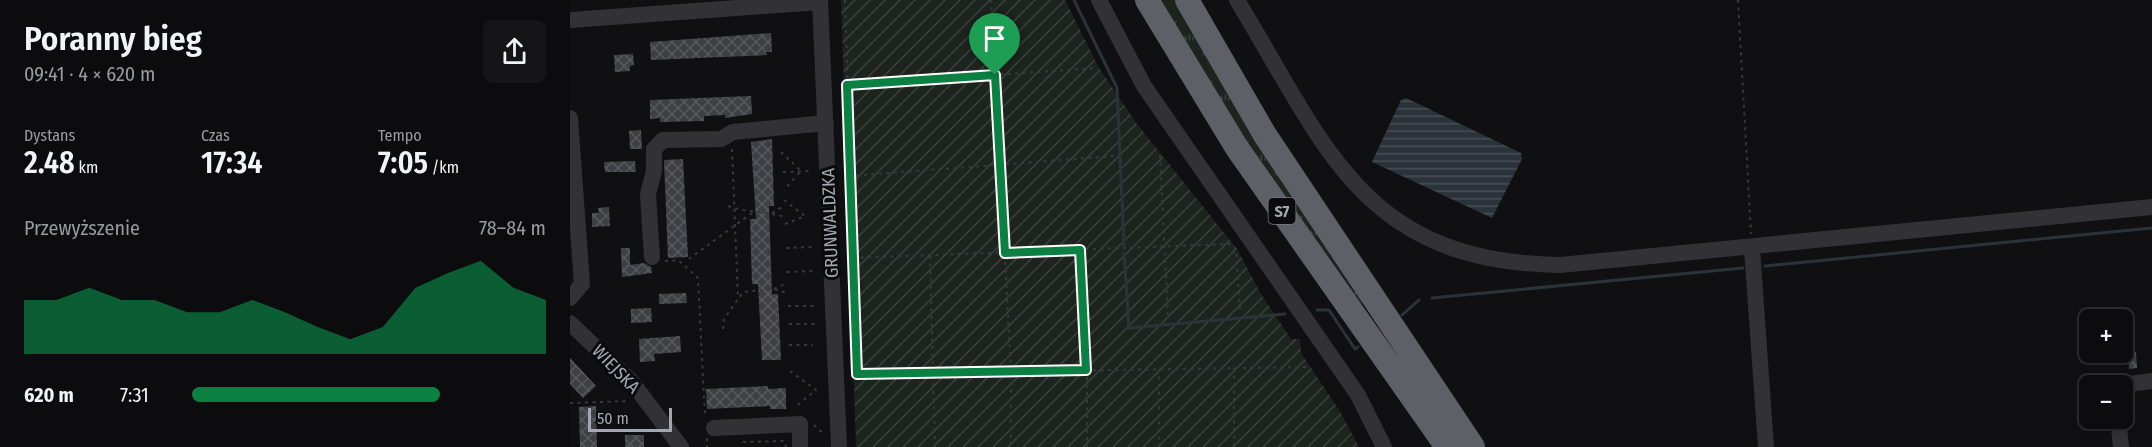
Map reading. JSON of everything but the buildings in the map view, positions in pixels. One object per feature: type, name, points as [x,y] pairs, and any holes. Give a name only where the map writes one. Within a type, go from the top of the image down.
[{"type":"highway","name":"S7","points":[[1147,0],[1237,148],[1446,447]]},
{"type":"highway","name":"S7","points":[[1187,0],[1265,135],[1473,447]]},
{"type":"street","points":[[1099,0],[1144,86],[1358,395],[1384,447]]},
{"type":"street","points":[[1237,0],[1317,137],[1339,167],[1385,212],[1439,244],[1478,258],[1516,265],[1538,265],[1752,249],[2152,207]]},
{"type":"street","points":[[570,20],[820,1]]},
{"type":"street","name":"GRUNWALDZKA","points":[[820,1],[839,447]]},
{"type":"street","points":[[570,118],[582,284],[570,298]]},
{"type":"street","points":[[655,257],[648,194],[654,171],[654,149],[663,140],[721,139],[733,132],[826,123]]},
{"type":"street","points":[[1752,249],[1766,447]]},
{"type":"street","name":"WIEJSKA","points":[[570,323],[631,381],[681,447]]},
{"type":"street","points":[[2133,384],[2152,381]]},
{"type":"street","points":[[710,426],[800,424],[800,447]]},
{"type":"street","points":[[2119,429],[2121,447]]},
{"type":"path","points":[[845,0],[845,85],[853,258],[855,374],[1307,367]]},
{"type":"path","points":[[991,0],[1011,371],[1011,447]]},
{"type":"path","points":[[1738,0],[1752,249]]},
{"type":"path","points":[[845,85],[1096,68]]},
{"type":"path","points":[[732,146],[738,299]]},
{"type":"path","points":[[782,152],[801,171]]},
{"type":"path","points":[[1160,155],[1168,319]]},
{"type":"path","points":[[849,176],[1115,156]]},
{"type":"path","points":[[784,190],[801,171]]},
{"type":"path","points":[[783,172],[812,171]]},
{"type":"path","points":[[784,200],[805,216],[785,225]]},
{"type":"path","points":[[728,206],[752,213],[772,213],[785,217]]},
{"type":"path","points":[[772,213],[784,206]]},
{"type":"path","points":[[688,259],[752,213]]},
{"type":"path","points":[[853,258],[1233,244],[1236,249],[1240,312]]},
{"type":"path","points":[[786,248],[813,247]]},
{"type":"path","points":[[1080,250],[1087,447]]},
{"type":"path","points":[[930,256],[935,447]]},
{"type":"path","points":[[655,257],[665,261],[678,260],[698,278],[710,426]]},
{"type":"path","points":[[787,272],[815,271]]},
{"type":"path","points":[[723,329],[724,319],[738,299],[748,290],[774,289],[787,284]]},
{"type":"path","points":[[774,289],[787,293]]},
{"type":"path","points":[[788,306],[816,306]]},
{"type":"path","points":[[789,324],[815,324]]},
{"type":"path","points":[[789,345],[813,345]]},
{"type":"path","points":[[1234,368],[1234,447]]},
{"type":"path","points":[[1159,369],[1159,447]]},
{"type":"path","points":[[790,371],[816,390],[795,407]]},
{"type":"path","points":[[570,403],[638,401]]},
{"type":"path","points":[[733,442],[784,441],[786,447]]},
{"type":"green space","points":[[841,0],[1065,0],[1098,66],[1137,124],[1237,249],[1261,294],[1291,339],[1300,339],[1301,353],[1341,413],[1359,447],[856,447]]},
{"type":"green space","points":[[1156,0],[1179,0],[1364,302],[1359,306],[1295,218]]},
{"type":"shaded area","points":[[1406,98],[1521,153],[1522,159],[1492,218],[1372,162],[1401,100]]},
{"type":"waterway","points":[[1074,0],[1117,88],[1124,245]]},
{"type":"waterway","points":[[1765,266],[2152,228]]},
{"type":"waterway","points":[[1124,253],[1129,328],[1285,314]]},
{"type":"waterway","points":[[1432,298],[1743,268]]},
{"type":"waterway","points":[[1402,315],[1419,300]]},
{"type":"waterway","points":[[1317,310],[1329,310],[1355,349],[1358,347]]},
{"type":"route","points":[[995,75],[1005,253],[1080,250],[1086,370],[857,374],[847,85],[995,75]]}]
